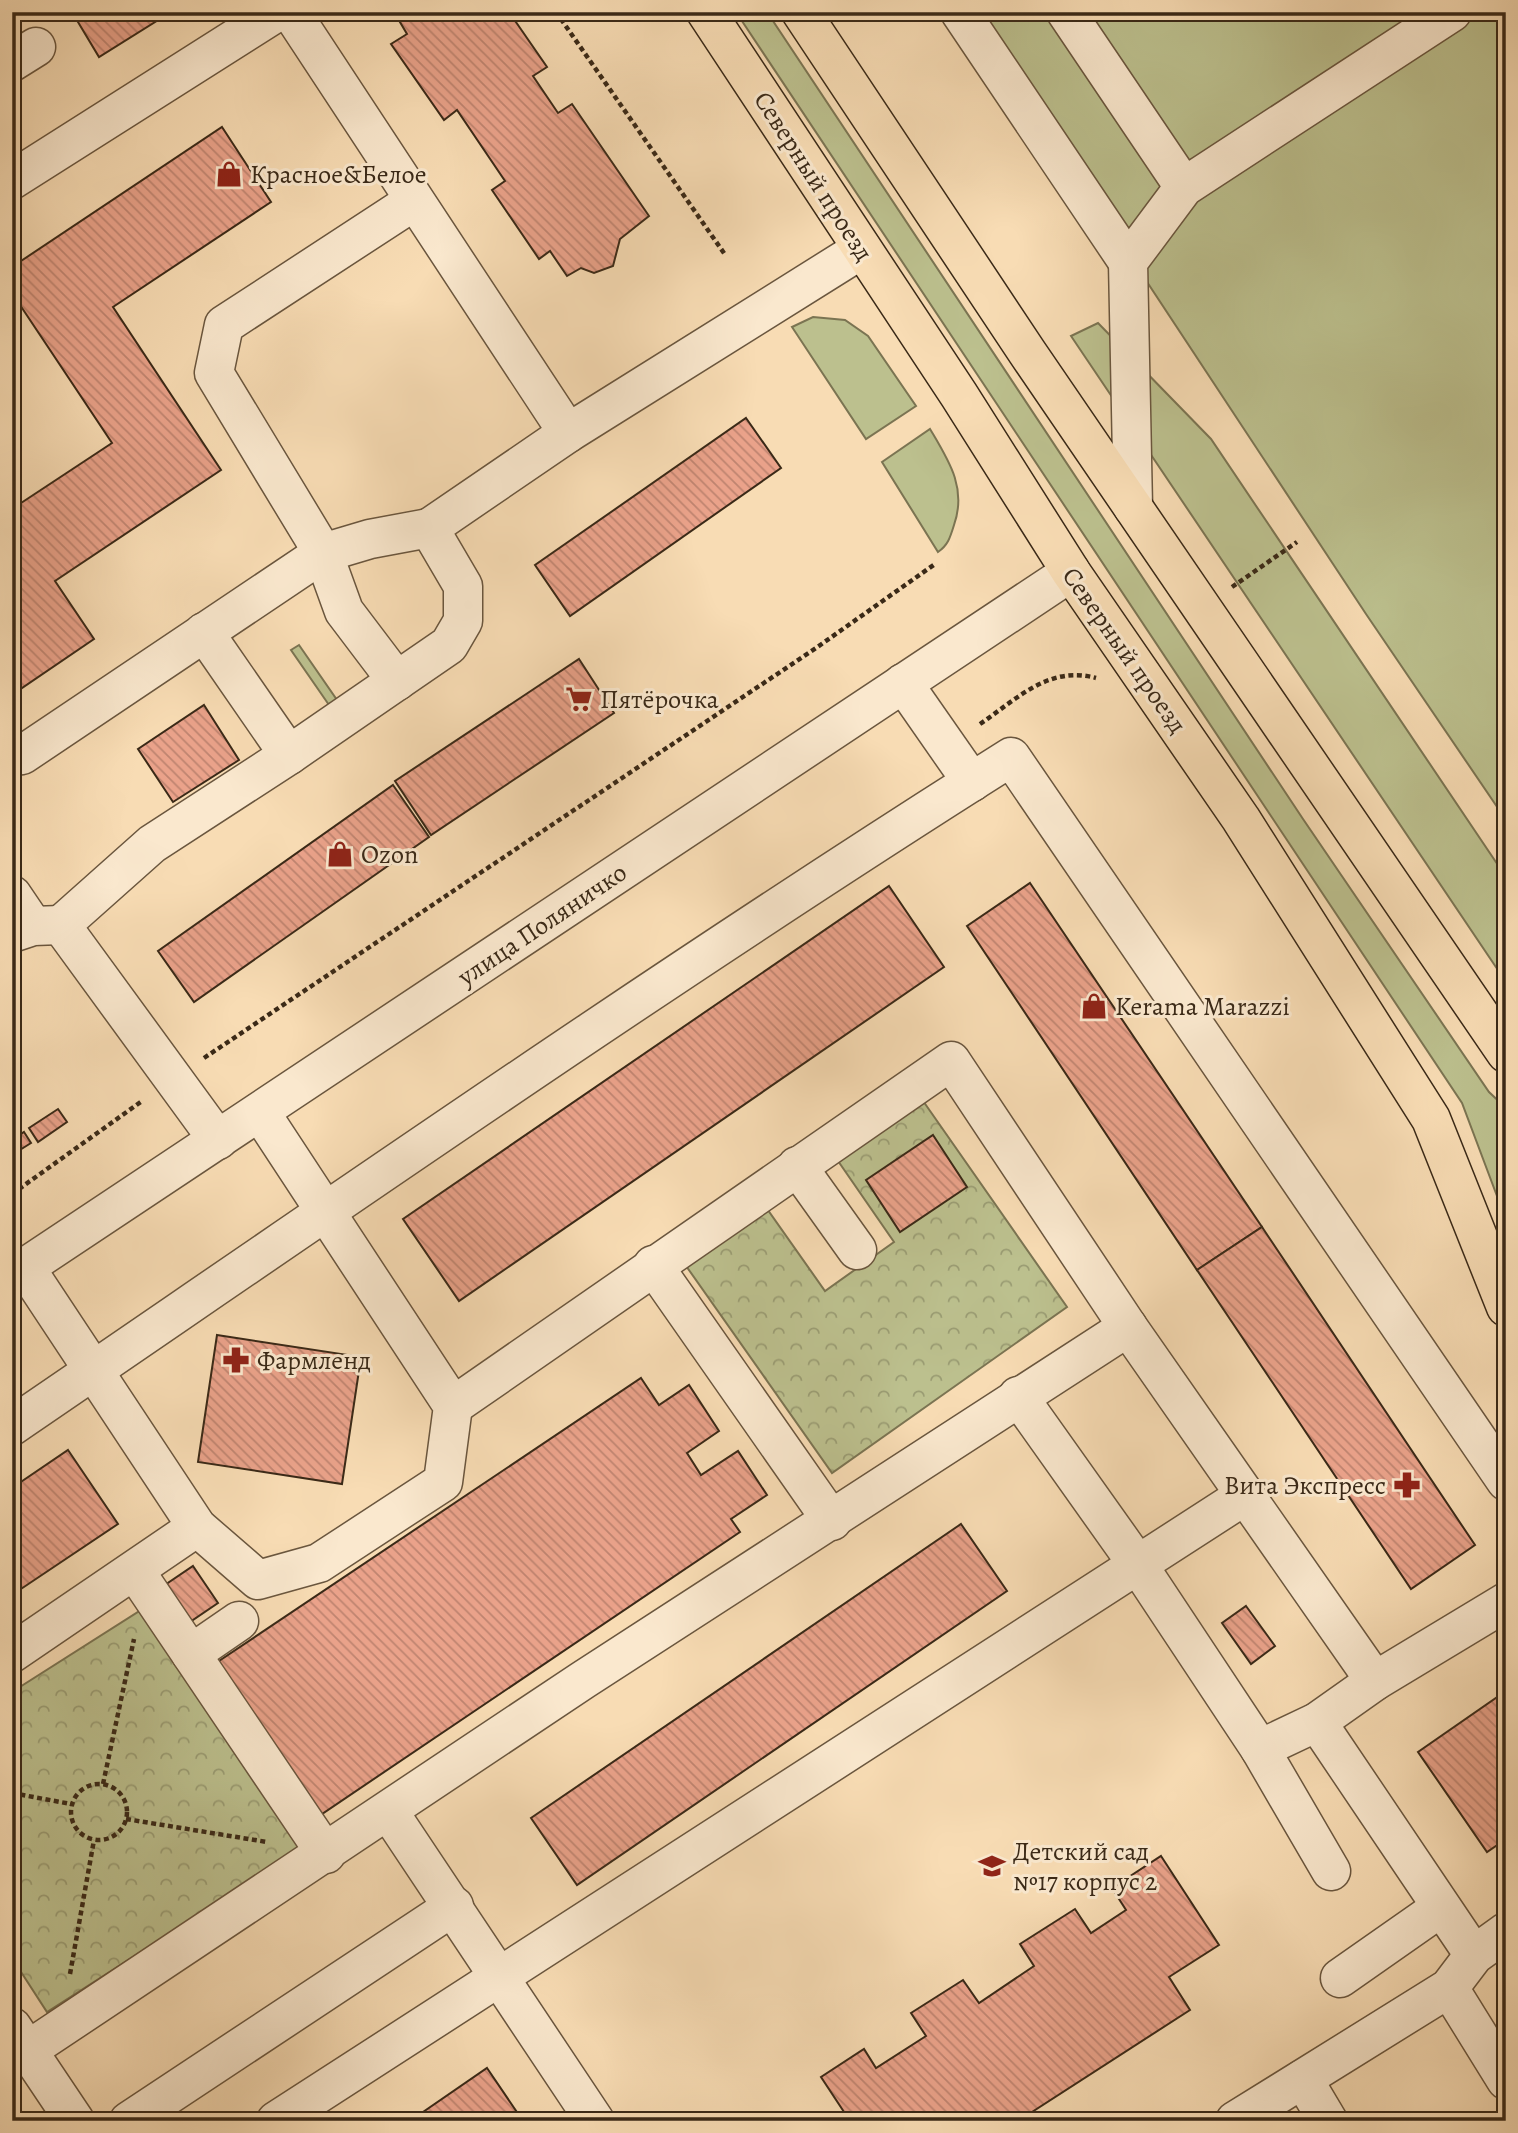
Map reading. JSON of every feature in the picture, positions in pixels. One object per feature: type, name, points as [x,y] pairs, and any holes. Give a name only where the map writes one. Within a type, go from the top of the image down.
[{"type":"main road","name":"Северный проезд","points":[[706,12],[960,395],[1071,572],[1241,819],[1431,1119],[1506,1307]]},
{"type":"main road","points":[[801,12],[1133,507],[1506,1053]]},
{"type":"street","points":[[12,180],[277,12]]},
{"type":"street","points":[[291,12],[568,433]]},
{"type":"street","points":[[1066,12],[1184,187]]},
{"type":"street","points":[[1128,262],[1184,187],[1452,12]]},
{"type":"street","points":[[962,13],[1128,262],[1133,507]]},
{"type":"street","points":[[397,681],[344,611],[323,554],[215,373],[224,325],[414,201]]},
{"type":"street","points":[[12,756],[22,755],[323,554],[370,539],[429,528],[568,433],[862,249]]},
{"type":"street","points":[[35,928],[152,844],[289,755],[449,645],[463,621],[463,586],[429,528]]},
{"type":"street","name":"улица Поляничко","points":[[19,1272],[1071,572]]},
{"type":"street","points":[[204,632],[289,755]]},
{"type":"street","points":[[903,683],[972,782]]},
{"type":"street","points":[[12,1426],[325,1211],[867,848],[1011,757],[1506,1481]]},
{"type":"street","points":[[12,895],[35,928],[174,1079],[218,1140]]},
{"type":"street","points":[[453,1406],[951,1061],[1128,1327],[1375,1681]]},
{"type":"street","points":[[19,1272],[95,1369],[197,1527],[258,1580],[319,1563],[443,1482],[453,1406],[260,1112]]},
{"type":"street","points":[[797,1166],[857,1250]]},
{"type":"street","points":[[653,1265],[832,1521]]},
{"type":"street","points":[[75,2121],[20,2038],[61,2029],[322,1849],[389,1812],[583,1680],[1128,1327]]},
{"type":"street","points":[[1018,1396],[1138,1565],[1260,1749],[1331,1871]]},
{"type":"street","points":[[276,2121],[499,1974],[1244,1496]]},
{"type":"street","points":[[12,1653],[140,1578],[197,1527]]},
{"type":"street","points":[[140,1578],[322,1849]]},
{"type":"street","points":[[1260,1749],[1317,1722],[1375,1681],[1506,1602]]},
{"type":"street","points":[[191,1654],[239,1621]]},
{"type":"street","points":[[1317,1722],[1474,1955]]},
{"type":"street","points":[[389,1812],[595,2121]]},
{"type":"street","points":[[129,2121],[454,1906]]},
{"type":"street","points":[[1340,1978],[1440,1908]]},
{"type":"street","points":[[1235,2121],[1449,1988],[1474,1955],[1506,1932]]},
{"type":"street","points":[[1449,1988],[1506,2080]]},
{"type":"street","points":[[1303,2079],[1328,2121]]},
{"type":"path","points":[[556,12],[726,256]]},
{"type":"path","points":[[1223,593],[1297,542]]},
{"type":"path","points":[[12,1194],[174,1079],[804,656],[935,564]]},
{"type":"path","points":[[1020,697],[1052,677],[1076,673],[1099,678]]},
{"type":"path","points":[[103,1784],[140,1578]]},
{"type":"path","points":[[103,1784],[117,1791],[126,1804],[126,1819],[119,1831],[108,1839],[94,1840],[80,1833],[71,1820],[71,1804],[78,1792],[90,1785],[103,1784]]},
{"type":"path","points":[[12,1793],[71,1804]]},
{"type":"path","points":[[126,1819],[322,1849]]},
{"type":"path","points":[[61,2029],[94,1840]]},
{"type":"green space","points":[[736,12],[767,12],[1303,819],[1489,1092],[1506,1108],[1506,1220],[1462,1103]]},
{"type":"green space","points":[[969,12],[1506,12],[1506,820],[1366,614]]},
{"type":"green space","points":[[813,317],[845,320],[868,336],[916,406],[866,439],[792,327]]},
{"type":"green space","points":[[1098,323],[1211,439],[1506,877],[1506,982],[1071,336]]},
{"type":"green space","points":[[930,429],[954,475],[958,499],[950,537],[938,552],[882,462]]},
{"type":"green space","points":[[299,645],[337,700],[329,705],[291,650]]},
{"type":"green space","points":[[921,1098],[1067,1307],[832,1473],[684,1263],[765,1206],[825,1291],[894,1242],[836,1158]]},
{"type":"green space","points":[[149,1605],[303,1848],[47,2012],[12,1958],[12,1692]]},
{"type":"building","points":[[72,12],[171,12],[99,57]]},
{"type":"building","points":[[394,12],[509,12],[547,67],[533,76],[558,113],[572,104],[649,216],[620,239],[613,266],[594,273],[581,268],[567,276],[550,251],[539,259],[492,190],[505,181],[457,110],[444,120],[391,44],[407,34]]},
{"type":"building","points":[[222,127],[271,202],[113,307],[221,470],[55,581],[94,639],[19,690],[12,680],[12,509],[112,443],[12,293],[12,267]]},
{"type":"building","points":[[746,418],[781,468],[570,616],[535,565]]},
{"type":"building","points":[[579,659],[614,713],[431,835],[395,781]]},
{"type":"building","points":[[204,705],[239,760],[173,802],[138,749]]},
{"type":"building","points":[[393,785],[429,837],[194,1002],[158,951]]},
{"type":"building","points":[[1030,883],[1262,1227],[1197,1270],[967,926]]},
{"type":"building","points":[[889,886],[944,967],[459,1301],[403,1219]]},
{"type":"building","points":[[58,1109],[67,1122],[38,1142],[29,1128]]},
{"type":"building","points":[[24,1132],[31,1143],[15,1153],[12,1140]]},
{"type":"building","points":[[933,1135],[967,1187],[900,1232],[866,1180]]},
{"type":"building","points":[[1262,1227],[1475,1545],[1411,1589],[1197,1270]]},
{"type":"building","points":[[217,1335],[361,1357],[342,1484],[198,1462]]},
{"type":"building","points":[[641,1378],[659,1405],[689,1385],[719,1431],[687,1453],[701,1475],[738,1451],[767,1495],[731,1519],[740,1532],[319,1816],[216,1663]]},
{"type":"building","points":[[68,1450],[118,1524],[12,1595],[12,1488]]},
{"type":"building","points":[[961,1524],[1007,1591],[577,1885],[531,1818]]},
{"type":"building","points":[[193,1566],[218,1603],[181,1628],[156,1591]]},
{"type":"building","points":[[1246,1606],[1275,1646],[1251,1664],[1222,1623]]},
{"type":"building","points":[[1506,1691],[1506,1839],[1487,1852],[1418,1752]]},
{"type":"building","points":[[1161,1856],[1219,1945],[1169,1977],[1190,2010],[1018,2121],[850,2121],[821,2077],[864,2049],[876,2068],[926,2036],[911,2013],[963,1980],[979,2003],[1034,1966],[1020,1944],[1075,1909],[1091,1933],[1126,1910],[1112,1888]]},
{"type":"building","points":[[487,2068],[523,2121],[410,2121]]},
{"type":"place","name":"Красное&Белое","points":[[229,174]]},
{"type":"place","name":"Пятёрочка","points":[[579,699]]},
{"type":"place","name":"Ozon","points":[[340,854]]},
{"type":"place","name":"Kerama Marazzi","points":[[1094,1006]]},
{"type":"place","name":"Фармленд","points":[[236,1360]]},
{"type":"place","name":"Вита Экспресс","points":[[1407,1485]]},
{"type":"place","name":"Детский сад №17 корпус 2","points":[[992,1866]]}]
